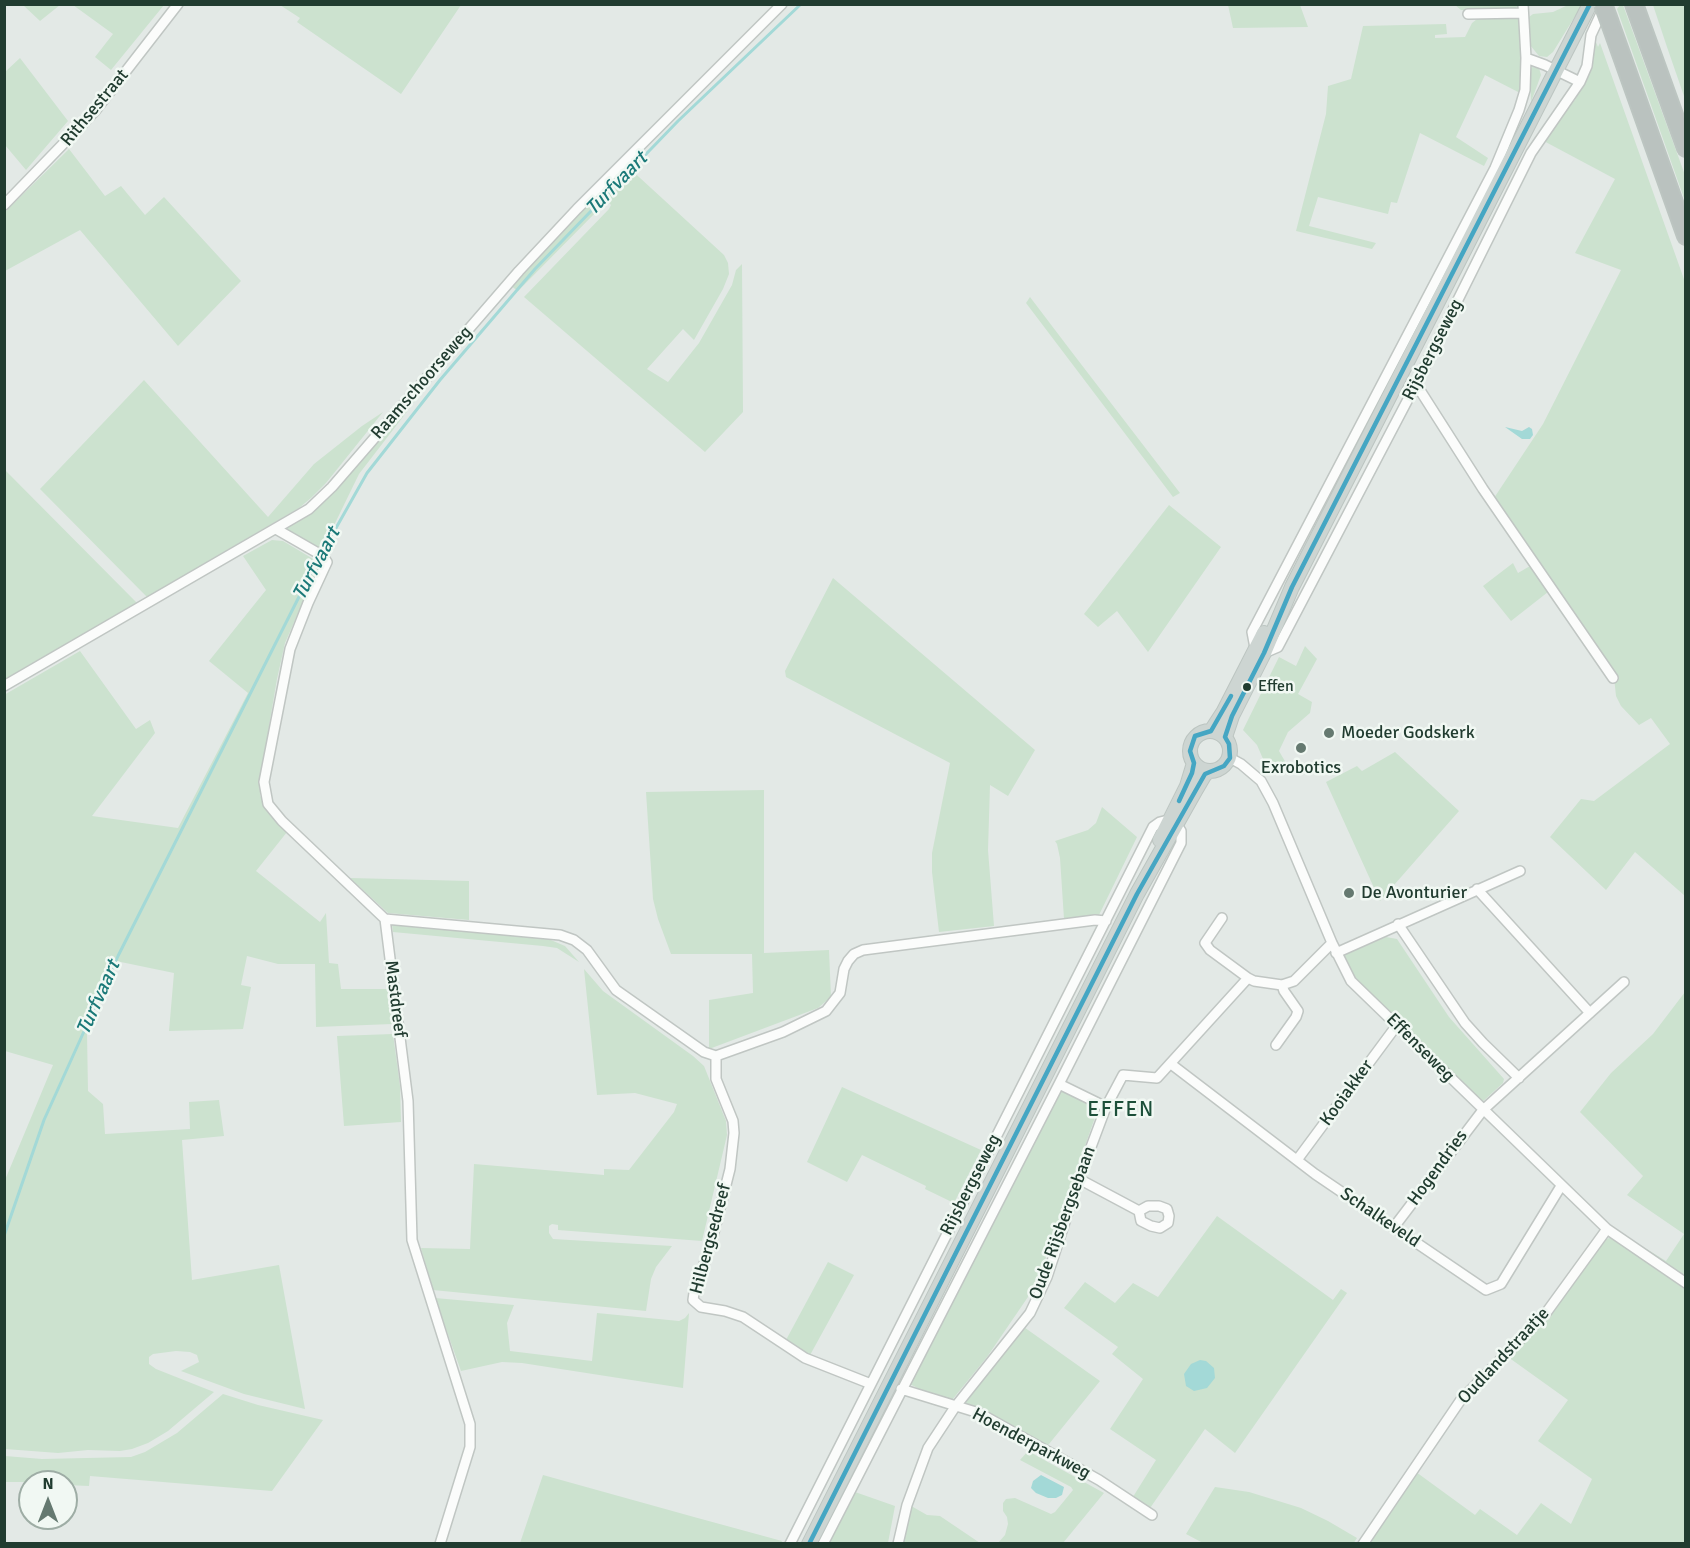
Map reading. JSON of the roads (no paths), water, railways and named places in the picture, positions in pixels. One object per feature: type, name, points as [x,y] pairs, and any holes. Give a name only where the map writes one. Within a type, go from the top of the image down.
[{"type":"highway","points":[[1604,4],[1686,236]]},
{"type":"highway","points":[[1637,9],[1686,148]]},
{"type":"main road","name":"Rijsbergseweg","points":[[1211,731],[1259,651],[1590,4]]},
{"type":"main road","name":"Rijsbergseweg","points":[[1225,737],[1259,651]]},
{"type":"main road","points":[[1211,731],[1225,737],[1229,744],[1230,758],[1218,770],[1210,771],[1194,763],[1190,751],[1195,736],[1211,731]]},
{"type":"main road","name":"Rijsbergseweg","points":[[809,1544],[1173,823],[1194,763]]},
{"type":"main road","name":"Rijsbergseweg","points":[[1173,823],[1205,774],[1210,771]]},
{"type":"street","name":"Rithsestraat","points":[[4,205],[95,111],[178,4]]},
{"type":"street","name":"Raamschoorseweg","points":[[4,686],[309,509],[332,487],[519,271],[577,209],[783,4]]},
{"type":"street","name":"Rijsbergseweg","points":[[1523,9],[1525,90],[1519,110],[1495,168],[1252,632],[1259,651],[1278,647],[1416,384],[1531,153],[1580,82],[1587,66],[1590,35],[1604,4]]},
{"type":"street","points":[[1468,14],[1523,9]]},
{"type":"street","points":[[1526,58],[1580,82]]},
{"type":"street","points":[[1416,384],[1484,489],[1614,678]]},
{"type":"street","points":[[276,529],[321,555],[327,562],[326,569],[308,603],[290,649],[264,782],[268,804],[282,821],[385,919],[560,935],[574,940],[586,950],[616,990],[704,1052],[716,1056],[783,1032],[826,1011],[840,993],[848,961],[854,954],[863,950],[1095,920],[1106,921]]},
{"type":"street","name":"Effenseweg","points":[[1230,758],[1261,781],[1273,803],[1336,953],[1351,981],[1482,1110],[1608,1229],[1686,1283]]},
{"type":"street","name":"Rijsbergseweg","points":[[790,1544],[1153,827],[1160,822],[1173,823],[1181,831],[1181,843],[824,1544]]},
{"type":"street","points":[[1336,953],[1520,871]]},
{"type":"street","points":[[1477,889],[1590,1013]]},
{"type":"street","points":[[1222,918],[1205,943],[1210,950],[1254,981],[1282,985],[1294,981],[1332,943]]},
{"type":"street","name":"Mastdreef","points":[[385,919],[408,1101],[412,1240],[470,1424],[470,1447],[440,1544]]},
{"type":"street","points":[[1398,924],[1465,1023],[1482,1043],[1519,1078]]},
{"type":"street","name":"Oude Rijsbergsebaan","points":[[898,1544],[907,1505],[928,1448],[955,1407],[1030,1313],[1047,1277],[1079,1179],[1106,1107],[1123,1075],[1157,1078],[1248,978]]},
{"type":"street","name":"Hogendries","points":[[1394,1227],[1482,1110],[1624,982]]},
{"type":"street","points":[[1276,1045],[1298,1011],[1282,985]]},
{"type":"street","name":"Kooiakker","points":[[1297,1160],[1397,1025]]},
{"type":"street","name":"Hilbergsedreef","points":[[716,1056],[716,1079],[733,1121],[734,1133],[730,1169],[711,1244],[693,1293],[693,1300],[701,1306],[743,1317],[805,1358],[871,1384]]},
{"type":"street","name":"Schalkeveld","points":[[1171,1065],[1297,1160],[1486,1290],[1501,1284],[1561,1186]]},
{"type":"street","points":[[1059,1084],[1106,1107]]},
{"type":"street","points":[[1079,1179],[1138,1211]]},
{"type":"street","name":"Oudlandstraatje","points":[[1363,1544],[1460,1401],[1546,1313],[1608,1229]]},
{"type":"street","name":"Hoenderparkweg","points":[[901,1389],[978,1413],[1099,1480],[1152,1515]]},
{"type":"water","points":[[1505,427],[1522,431],[1529,427],[1533,435],[1530,439],[1522,439]]},
{"type":"water","points":[[1200,1360],[1206,1361],[1214,1368],[1215,1378],[1207,1388],[1194,1391],[1186,1386],[1184,1374],[1191,1364]]},
{"type":"water","points":[[1041,1475],[1064,1487],[1062,1495],[1048,1498],[1036,1493],[1031,1488],[1033,1481]]},
{"type":"waterway","name":"Turfvaart","points":[[4,1236],[44,1120],[118,956],[314,567],[367,473],[440,380],[535,269],[678,121],[801,4]]},
{"type":"place","name":"Effen","points":[[1247,687]]},
{"type":"place","name":"Moeder Godskerk","points":[[1329,733]]},
{"type":"place","name":"Exrobotics","points":[[1301,748]]},
{"type":"place","name":"De Avonturier","points":[[1349,893]]},
{"type":"district","name":"EFFEN","points":[[1121,1110]]}]
